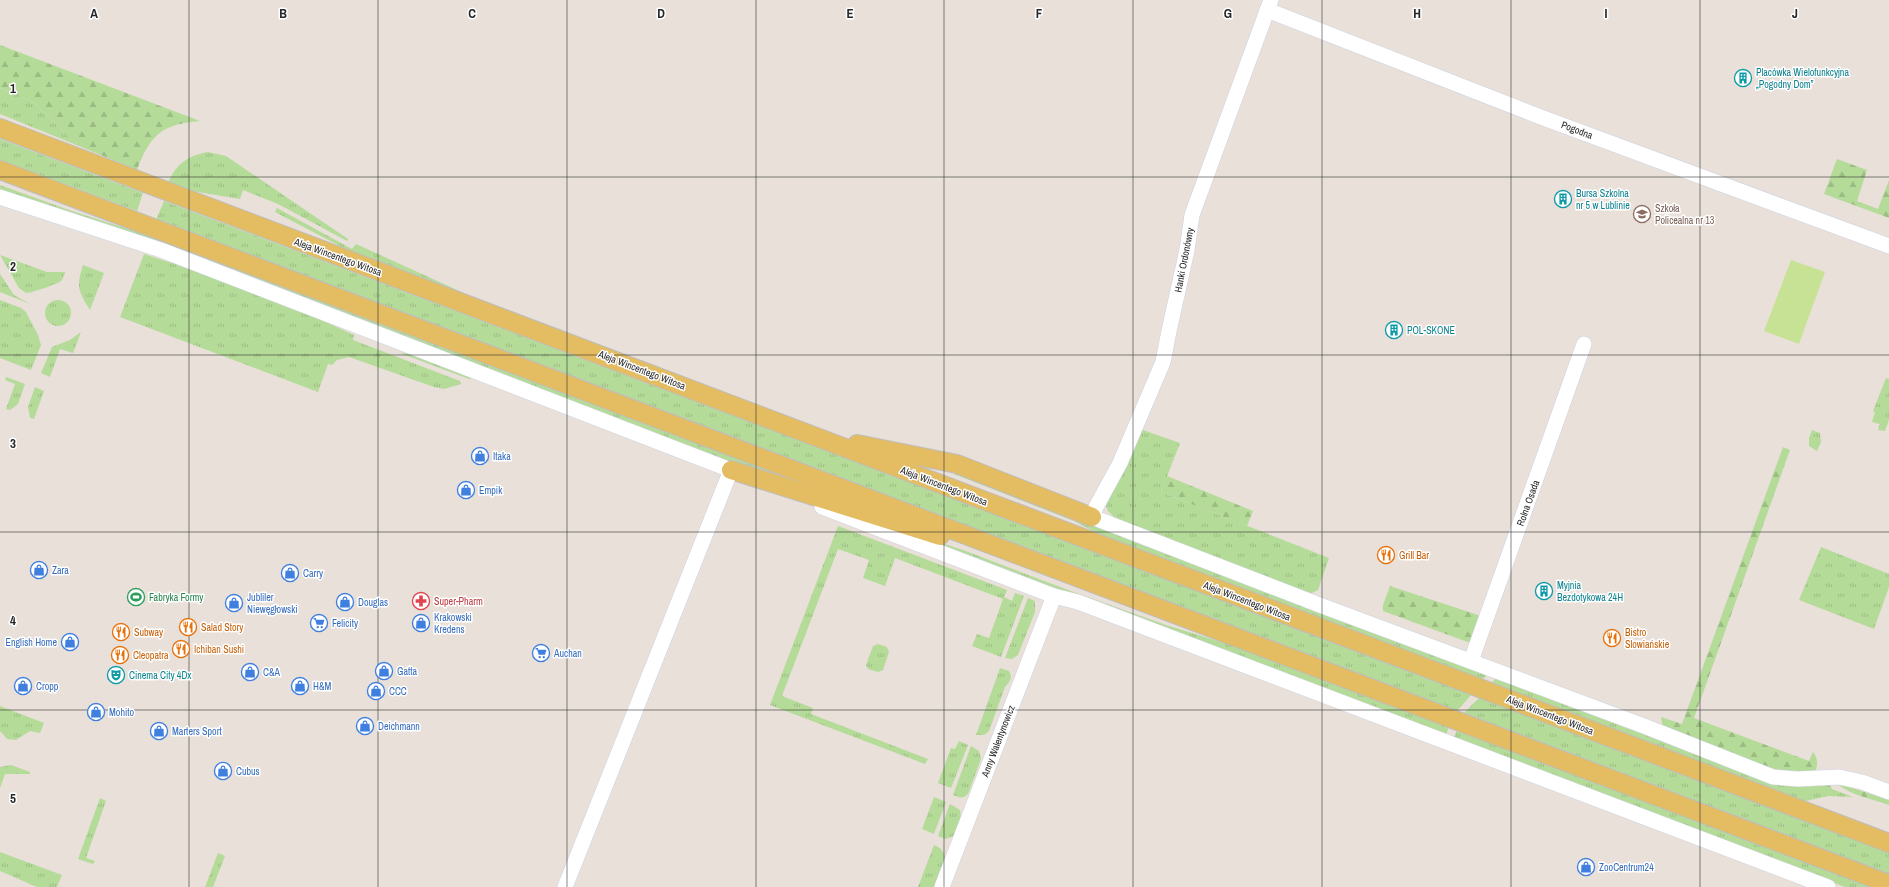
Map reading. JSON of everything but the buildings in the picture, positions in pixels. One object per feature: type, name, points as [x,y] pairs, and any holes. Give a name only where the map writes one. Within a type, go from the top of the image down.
[{"type":"main road","name":"Aleja Wincentego Witosa","points":[[0,128],[182,198],[582,347],[1889,843]]},
{"type":"main road","points":[[0,170],[1889,884]]},
{"type":"main road","points":[[478,296],[582,347]]},
{"type":"main road","points":[[816,437],[957,464],[1092,517]]},
{"type":"main road","points":[[731,470],[937,536],[1004,549]]},
{"type":"street","name":"Pogodna","points":[[1269,5],[1538,116],[1889,246]]},
{"type":"street","name":"Hanki Ordonówny","points":[[1092,517],[1120,463],[1163,362],[1168,331],[1187,250],[1192,215],[1269,5]]},
{"type":"street","points":[[0,197],[161,250],[1054,596],[1078,602],[1828,887]]},
{"type":"street","name":"Rolna Osada","points":[[1471,661],[1584,344]]},
{"type":"street","points":[[565,887],[731,470]]},
{"type":"street","points":[[1092,517],[1644,726],[1773,777],[1798,779],[1839,777],[1862,782],[1889,792]]},
{"type":"street","name":"Anny Walentynowicz","points":[[942,887],[1054,596]]},
{"type":"green space","points":[[0,45],[200,121],[176,125],[159,134],[147,148],[137,170],[79,146],[33,102],[0,88]]},
{"type":"green space","points":[[0,88],[33,102],[79,146],[0,114]]},
{"type":"green space","points":[[0,139],[143,193],[137,211],[0,160]]},
{"type":"green space","points":[[208,152],[226,156],[348,239],[347,241],[278,204],[243,190],[240,199],[186,190],[168,183],[171,176],[183,162],[194,156]]},
{"type":"green space","points":[[1837,159],[1867,170],[1857,201],[1878,209],[1889,180],[1889,218],[1824,194]]},
{"type":"green space","points":[[0,185],[69,210],[212,256],[905,520],[796,486],[0,191]]},
{"type":"green space","points":[[164,201],[1472,694],[1457,711],[156,220]]},
{"type":"green space","points":[[277,208],[352,249],[356,244],[466,294],[465,296],[355,254],[275,212]]},
{"type":"green space","points":[[144,254],[277,301],[354,335],[353,340],[460,381],[461,384],[444,389],[434,387],[349,357],[337,360],[332,365],[328,364],[318,392],[120,317]]},
{"type":"green space","points":[[0,255],[47,272],[65,272],[61,281],[39,290],[26,293],[19,288]]},
{"type":"green space","points":[[1791,260],[1825,272],[1799,344],[1764,331]]},
{"type":"green space","points":[[83,265],[104,273],[90,310],[79,289],[79,279]]},
{"type":"green space","points":[[0,274],[14,295],[30,304],[0,292]]},
{"type":"green space","points":[[0,300],[21,308],[26,312],[38,335],[41,345],[31,370],[0,358]]},
{"type":"green space","points":[[58,300],[67,304],[71,313],[67,322],[58,326],[49,322],[45,313],[49,304]]},
{"type":"green space","points":[[81,332],[73,353],[60,349],[50,377],[41,373],[52,347],[70,340]]},
{"type":"green space","points":[[400,353],[419,355],[476,377],[469,379]]},
{"type":"green space","points":[[6,377],[25,384],[18,404],[10,410],[6,409],[15,384],[5,380]]},
{"type":"green space","points":[[1886,378],[1889,379],[1889,420],[1885,431],[1878,430],[1880,424],[1872,422],[1875,412],[1873,411]]},
{"type":"green space","points":[[35,387],[44,391],[34,419],[30,418],[28,407]]},
{"type":"green space","points":[[1140,429],[1180,443],[1161,492],[1329,558],[1318,590],[1310,594],[1117,520],[1108,511],[1106,506]]},
{"type":"green space","points":[[1812,430],[1820,433],[1821,442],[1817,451],[1809,446],[1809,438]]},
{"type":"green space","points":[[1783,447],[1790,450],[1694,718],[1809,761],[1813,752],[1817,762],[1815,772],[1785,775],[1663,728],[1661,717],[1682,724]]},
{"type":"green space","points":[[956,470],[1488,674],[1482,680],[1348,628],[1114,542],[1074,521],[954,474]]},
{"type":"green space","points":[[1167,476],[1253,511],[1247,526],[1161,492]]},
{"type":"green space","points":[[838,526],[1007,590],[1004,597],[1012,601],[1015,593],[1024,596],[1001,657],[972,646],[977,634],[989,638],[1003,599],[895,558],[885,586],[863,578],[869,560],[838,549],[782,696],[813,708],[811,714],[928,759],[925,764],[770,705]]},
{"type":"green space","points":[[902,530],[963,550],[1166,625],[1247,650],[1449,727],[1446,735],[1072,593],[1059,591]]},
{"type":"green space","points":[[1821,547],[1889,574],[1889,587],[1874,629],[1799,600]]},
{"type":"green space","points":[[1390,586],[1484,617],[1473,644],[1383,611],[1383,605]]},
{"type":"green space","points":[[1028,598],[1035,601],[1035,612],[1018,655],[1012,659],[1005,658]]},
{"type":"green space","points":[[878,644],[887,647],[889,652],[883,670],[878,672],[868,669],[866,665],[873,646]]},
{"type":"green space","points":[[1000,668],[1009,671],[1011,676],[1010,679],[1005,687],[989,731],[984,735],[976,735]]},
{"type":"green space","points":[[1497,677],[1549,699],[1768,781],[1801,787],[1830,785],[1832,789],[1853,797],[1829,796],[1801,802],[1491,684]]},
{"type":"green space","points":[[1480,697],[1889,852],[1889,874],[1464,713]]},
{"type":"green space","points":[[0,706],[44,723],[40,733],[30,731],[16,740],[7,739],[0,731]]},
{"type":"green space","points":[[1457,729],[1874,887],[1845,887],[1454,738]]},
{"type":"green space","points":[[959,741],[968,745],[951,788],[938,783],[951,748],[955,749]]},
{"type":"green space","points":[[971,746],[979,751],[981,759],[968,794],[964,797],[959,797],[953,795]]},
{"type":"green space","points":[[11,765],[30,772],[30,774],[5,774],[0,788],[0,767]]},
{"type":"green space","points":[[1837,783],[1889,800],[1889,805],[1855,794]]},
{"type":"green space","points":[[934,797],[946,802],[934,834],[922,829]]},
{"type":"green space","points":[[100,798],[106,801],[86,858],[95,861],[93,864],[78,859]]},
{"type":"green space","points":[[950,804],[960,810],[961,818],[954,836],[945,839],[938,836]]},
{"type":"green space","points":[[934,845],[944,853],[945,858],[942,870],[934,887],[918,887]]},
{"type":"green space","points":[[0,852],[62,875],[57,887],[37,887],[0,871]]},
{"type":"green space","points":[[218,853],[225,856],[213,887],[205,887]]},
{"type":"place","name":"Placówka Wielofunkcyjna „Pogodny Dom”","points":[[1743,78]]},
{"type":"place","name":"Bursa Szkolna nr 5 w Lublinie","points":[[1563,199]]},
{"type":"place","name":"Szkoła Policealna nr 13","points":[[1642,214]]},
{"type":"place","name":"POL-SKONE","points":[[1394,330]]},
{"type":"place","name":"Itaka","points":[[480,456]]},
{"type":"place","name":"Empik","points":[[466,490]]},
{"type":"place","name":"Grill Bar","points":[[1386,555]]},
{"type":"place","name":"Zara","points":[[39,570]]},
{"type":"place","name":"Carry","points":[[290,573]]},
{"type":"place","name":"Myjnia Bezdotykowa 24H","points":[[1544,591]]},
{"type":"place","name":"Fabryka Formy","points":[[136,597]]},
{"type":"place","name":"Super-Pharm","points":[[421,601]]},
{"type":"place","name":"Douglas","points":[[345,602]]},
{"type":"place","name":"Jubliler Niewęgłowski","points":[[234,603]]},
{"type":"place","name":"Felicity","points":[[319,623]]},
{"type":"place","name":"Krakowski Kredens","points":[[421,623]]},
{"type":"place","name":"Salad Story","points":[[188,627]]},
{"type":"place","name":"Subway","points":[[121,632]]},
{"type":"place","name":"Bistro Slowiańskie","points":[[1612,638]]},
{"type":"place","name":"English Home","points":[[70,642]]},
{"type":"place","name":"Ichiban Sushi","points":[[181,649]]},
{"type":"place","name":"Auchan","points":[[541,653]]},
{"type":"place","name":"Cleopatra","points":[[120,655]]},
{"type":"place","name":"Gatta","points":[[384,671]]},
{"type":"place","name":"C&A","points":[[250,672]]},
{"type":"place","name":"Cinema City 4Dx","points":[[116,675]]},
{"type":"place","name":"Cropp","points":[[23,686]]},
{"type":"place","name":"H&M","points":[[300,686]]},
{"type":"place","name":"CCC","points":[[376,691]]},
{"type":"place","name":"Mohito","points":[[96,712]]},
{"type":"place","name":"Deichmann","points":[[365,726]]},
{"type":"place","name":"Marters Sport","points":[[159,731]]},
{"type":"place","name":"Cubus","points":[[223,771]]},
{"type":"place","name":"ZooCentrum24","points":[[1586,867]]}]
